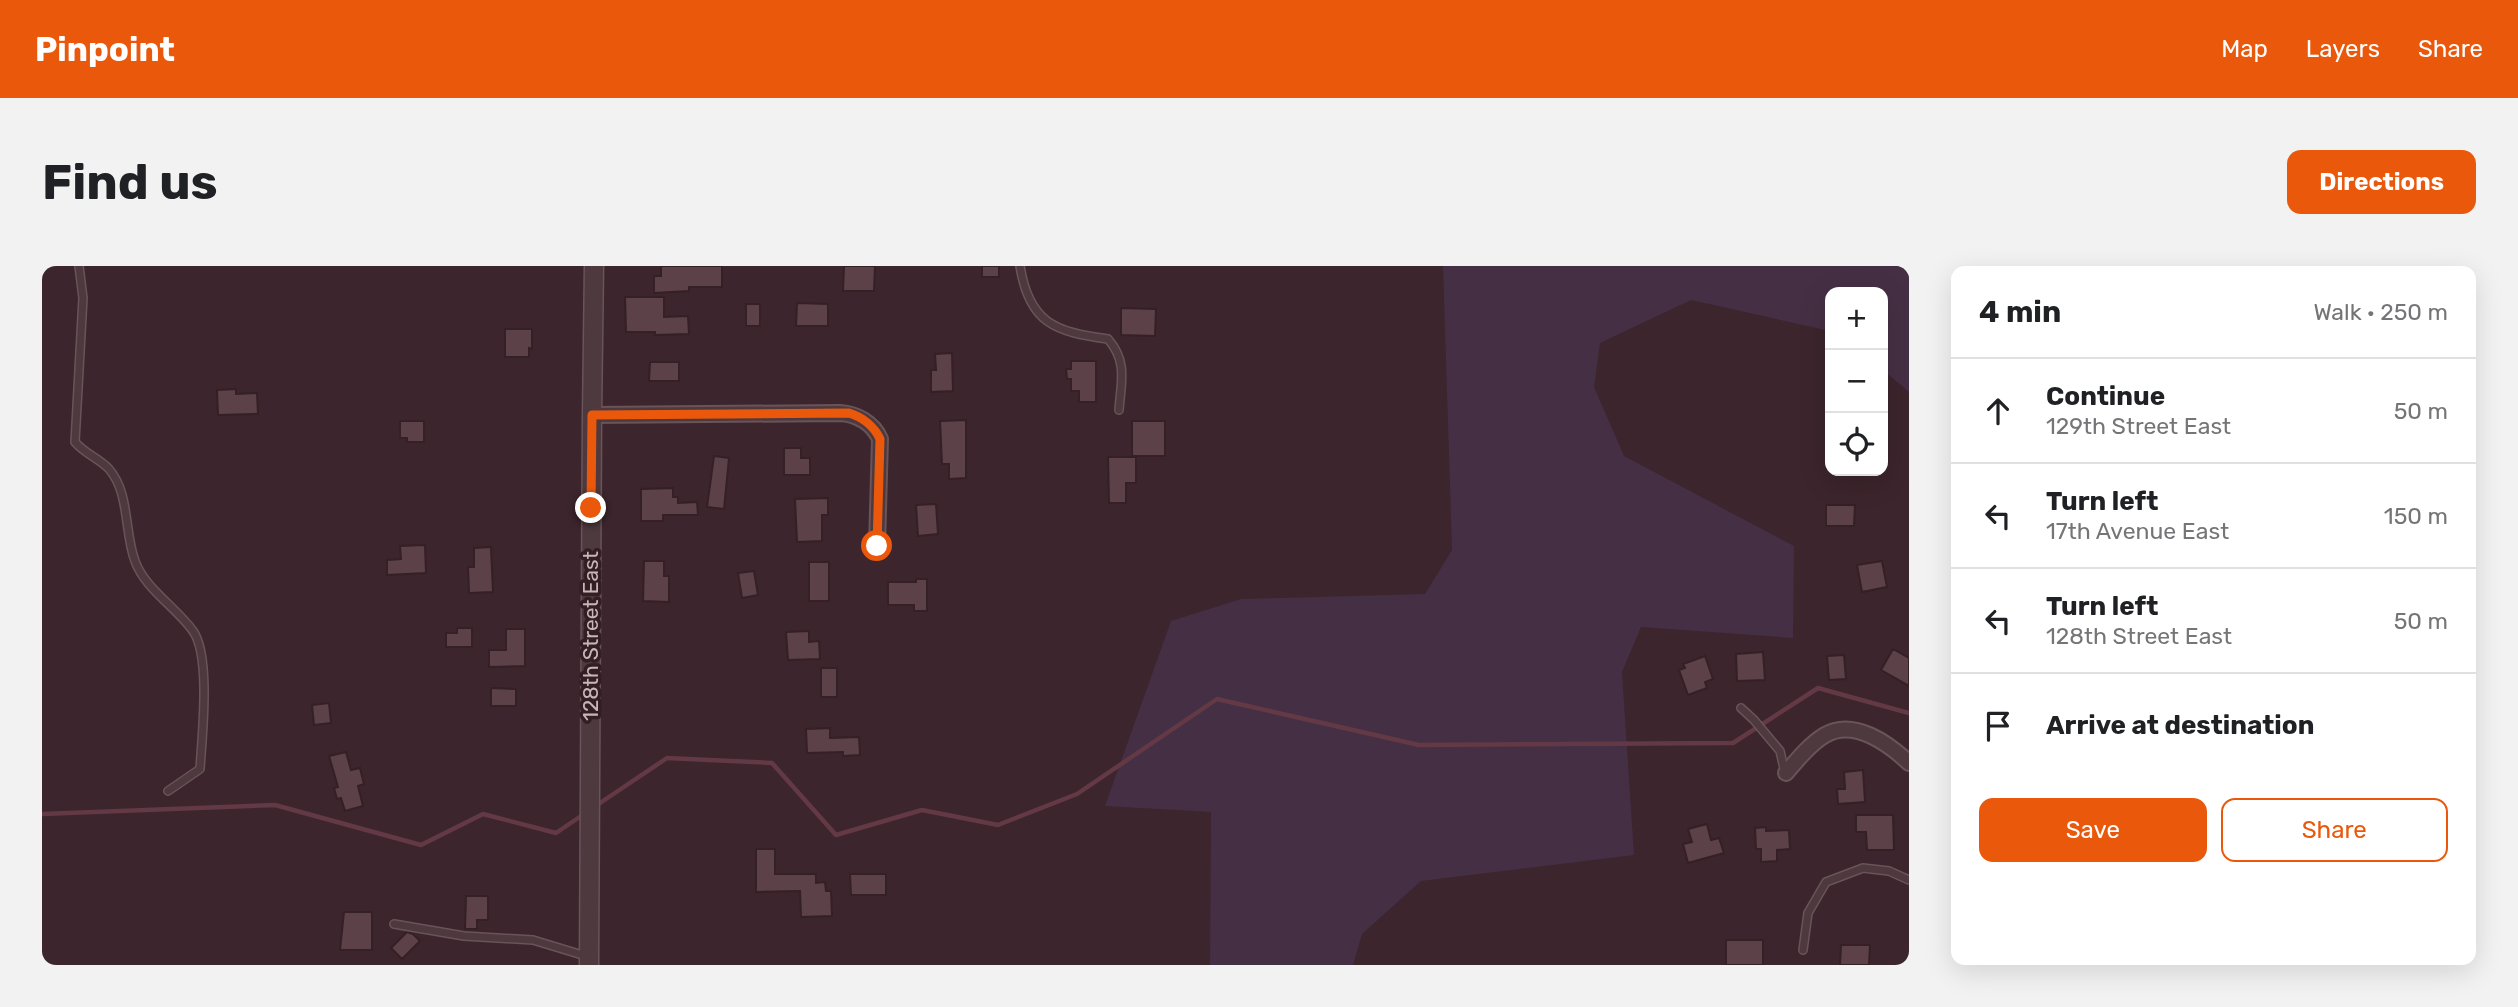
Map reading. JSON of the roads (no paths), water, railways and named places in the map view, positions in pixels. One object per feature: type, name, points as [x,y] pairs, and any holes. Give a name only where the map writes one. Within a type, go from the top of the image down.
[{"type":"street","name":"128th Street East","points":[[589,961],[594,266]]},
{"type":"street","points":[[592,415],[856,415],[873,427],[880,439],[877,546]]},
{"type":"street","points":[[1786,773],[1818,740],[1836,730],[1849,730],[1872,736],[1886,743],[1909,762]]},
{"type":"lane","points":[[79,266],[83,298],[75,442],[84,453],[108,467],[120,485],[135,562],[148,582],[195,633],[201,653],[204,717],[200,769],[168,791]]},
{"type":"lane","points":[[1020,266],[1024,289],[1032,307],[1046,320],[1073,334],[1108,339],[1116,348],[1123,365],[1119,410]]},
{"type":"lane","points":[[1741,708],[1755,720],[1780,751],[1786,773]]},
{"type":"lane","points":[[1803,950],[1808,913],[1826,883],[1863,868],[1889,871],[1909,880]]},
{"type":"lane","points":[[394,924],[464,936],[533,940],[589,961]]},
{"type":"waterway","points":[[594,807],[667,758],[772,763],[836,835],[922,810],[998,825],[1077,794],[1217,699],[1419,745],[1733,743],[1818,688],[1909,713]]},
{"type":"waterway","points":[[42,814],[275,805],[421,845],[483,814],[556,833],[584,814]]}]
